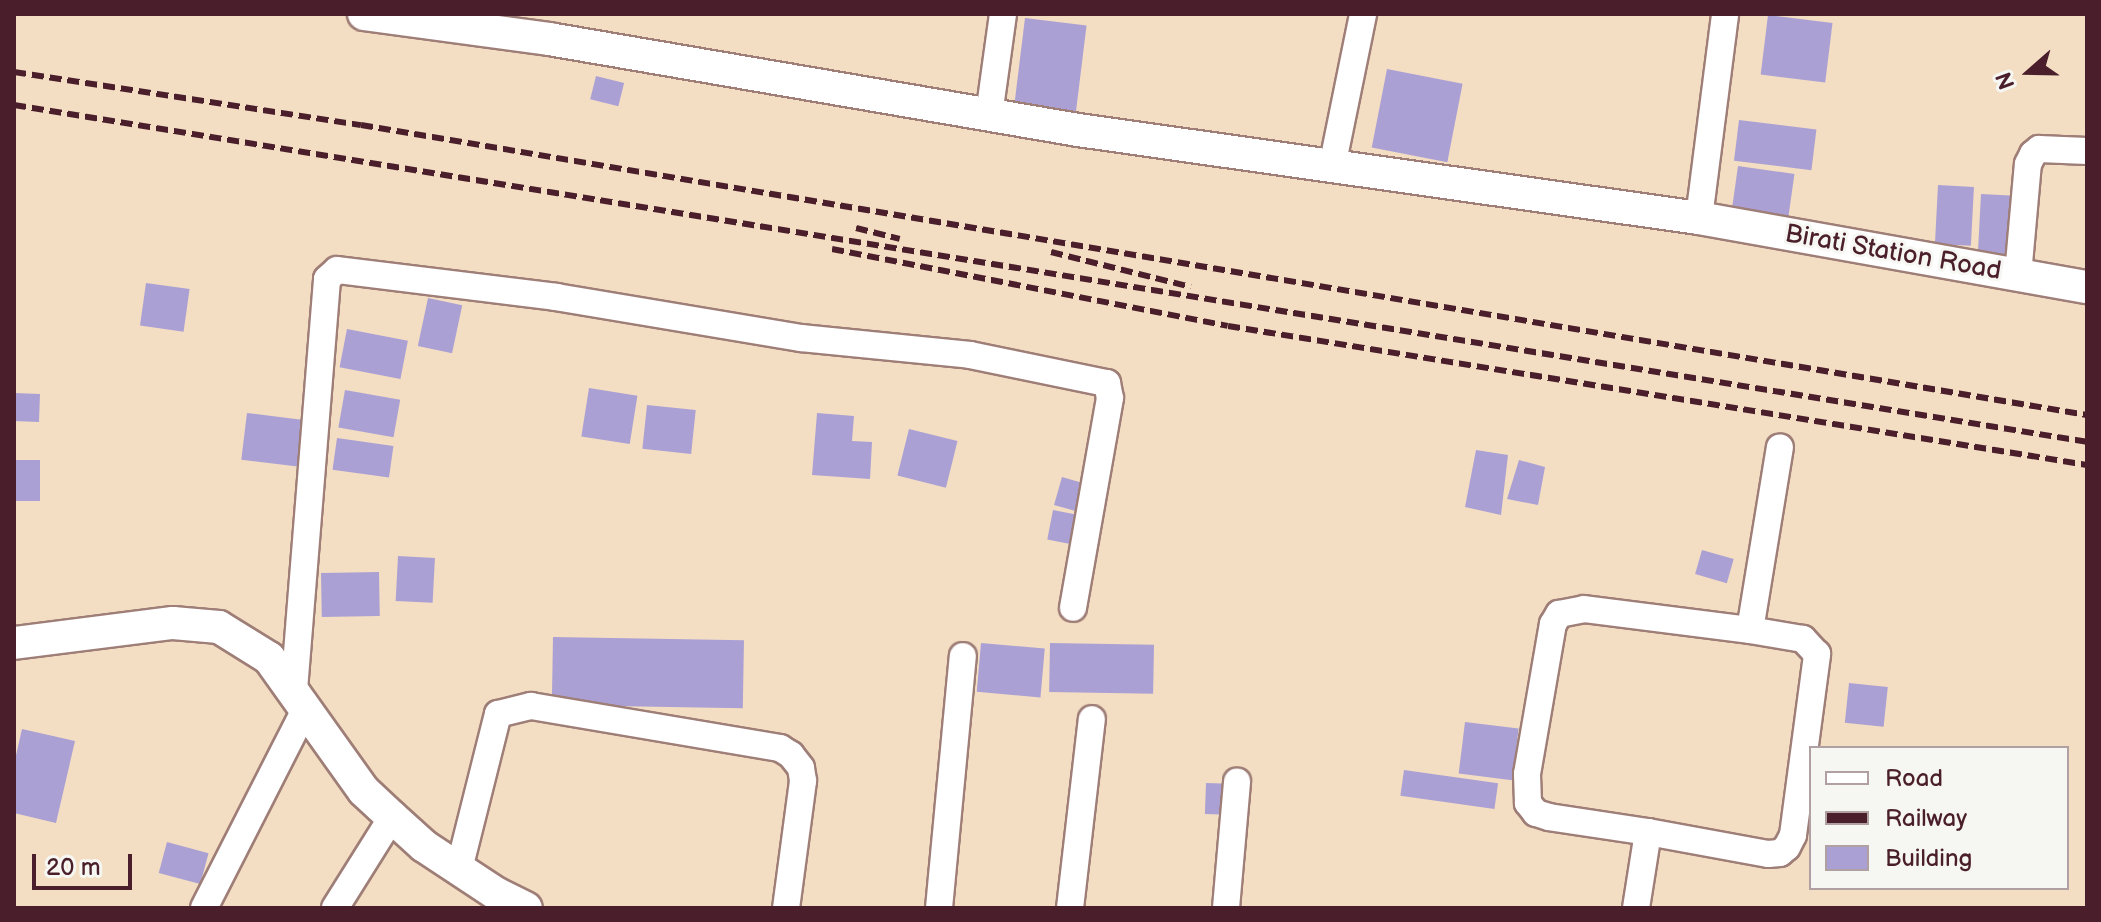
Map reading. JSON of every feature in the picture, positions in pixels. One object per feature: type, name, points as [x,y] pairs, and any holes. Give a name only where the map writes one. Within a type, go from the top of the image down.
[{"type":"street","name":"Birati Station Road","points":[[364,14],[485,23],[549,39],[989,115],[1699,218],[2087,287]]},
{"type":"street","points":[[989,115],[1003,14]]},
{"type":"street","points":[[1332,167],[1363,14]]},
{"type":"street","points":[[1699,218],[1725,14]]},
{"type":"street","points":[[2018,275],[2028,164],[2033,154],[2039,149],[2087,151]]},
{"type":"street","points":[[204,908],[300,700],[327,279],[337,270],[556,297],[801,338],[970,355],[1107,383],[1110,398],[1073,608]]},
{"type":"street","points":[[1750,630],[1780,447]]},
{"type":"street","points":[[1584,609],[1750,630],[1803,639],[1817,654],[1793,835],[1780,853],[1768,854],[1536,813],[1528,803],[1527,774],[1553,624],[1559,614],[1584,609]]},
{"type":"street","points":[[14,643],[161,624],[219,627],[269,658],[364,791],[392,817],[424,846],[459,869],[494,901],[526,908]]},
{"type":"street","points":[[939,908],[963,656]]},
{"type":"street","points":[[459,869],[498,714],[531,706],[780,748],[791,755],[801,768],[803,781],[786,908]]},
{"type":"street","points":[[1070,908],[1092,719]]},
{"type":"street","points":[[1226,908],[1237,781]]},
{"type":"street","points":[[335,908],[392,817]]},
{"type":"street","points":[[1636,908],[1648,832]]},
{"type":"building","points":[[1768,15],[1833,23],[1825,82],[1761,75]]},
{"type":"building","points":[[1025,18],[1087,26],[1075,118],[1014,110]]},
{"type":"building","points":[[1387,69],[1463,84],[1447,162],[1372,148]]},
{"type":"building","points":[[596,76],[624,83],[618,106],[590,99]]},
{"type":"building","points":[[1739,120],[1816,130],[1811,170],[1734,161]]},
{"type":"building","points":[[1738,166],[1794,174],[1788,220],[1731,213]]},
{"type":"building","points":[[1938,185],[1974,187],[1971,246],[1935,244]]},
{"type":"building","points":[[1981,194],[2020,196],[2017,256],[1978,254]]},
{"type":"building","points":[[146,283],[190,289],[184,332],[140,326]]},
{"type":"building","points":[[428,298],[462,305],[452,353],[418,346]]},
{"type":"building","points":[[347,329],[408,341],[400,379],[340,367]]},
{"type":"building","points":[[589,388],[637,396],[630,444],[581,436]]},
{"type":"building","points":[[345,390],[400,400],[394,437],[338,427]]},
{"type":"building","points":[[14,393],[40,394],[39,422],[14,421]]},
{"type":"building","points":[[647,405],[696,410],[691,454],[642,449]]},
{"type":"building","points":[[247,413],[306,420],[300,467],[241,460]]},
{"type":"building","points":[[817,413],[854,416],[852,441],[872,442],[870,479],[812,475]]},
{"type":"building","points":[[909,429],[958,441],[946,488],[897,476]]},
{"type":"building","points":[[337,438],[393,446],[389,478],[333,470]]},
{"type":"building","points":[[1476,450],[1508,455],[1501,515],[1465,507]]},
{"type":"building","points":[[15,460],[40,460],[40,501],[15,501]]},
{"type":"building","points":[[1519,460],[1545,467],[1538,505],[1507,499]]},
{"type":"building","points":[[1062,477],[1086,484],[1078,512],[1054,505]]},
{"type":"building","points":[[1053,510],[1079,515],[1073,544],[1047,539]]},
{"type":"building","points":[[1702,550],[1734,559],[1727,583],[1695,574]]},
{"type":"building","points":[[398,556],[435,558],[433,603],[396,601]]},
{"type":"building","points":[[379,572],[380,616],[322,617],[321,573]]},
{"type":"building","points":[[553,637],[744,640],[743,708],[552,705]]},
{"type":"building","points":[[981,643],[1045,649],[1040,697],[977,692]]},
{"type":"building","points":[[1050,643],[1154,645],[1153,694],[1049,692]]},
{"type":"building","points":[[1849,683],[1888,687],[1884,727],[1845,723]]},
{"type":"building","points":[[1465,722],[1519,729],[1512,780],[1459,774]]},
{"type":"building","points":[[22,729],[75,741],[56,823],[14,813],[14,764]]},
{"type":"building","points":[[1404,770],[1498,783],[1494,809],[1400,796]]},
{"type":"building","points":[[1206,783],[1230,784],[1229,815],[1205,814]]},
{"type":"building","points":[[167,842],[209,853],[200,884],[159,873]]},
{"type":"railway","points":[[14,72],[361,125],[2087,415]]},
{"type":"railway","points":[[14,105],[2087,442]]},
{"type":"railway","points":[[856,228],[900,239]]},
{"type":"railway","points":[[832,249],[1228,326],[2087,465]]},
{"type":"railway","points":[[1051,252],[1191,287]]}]
